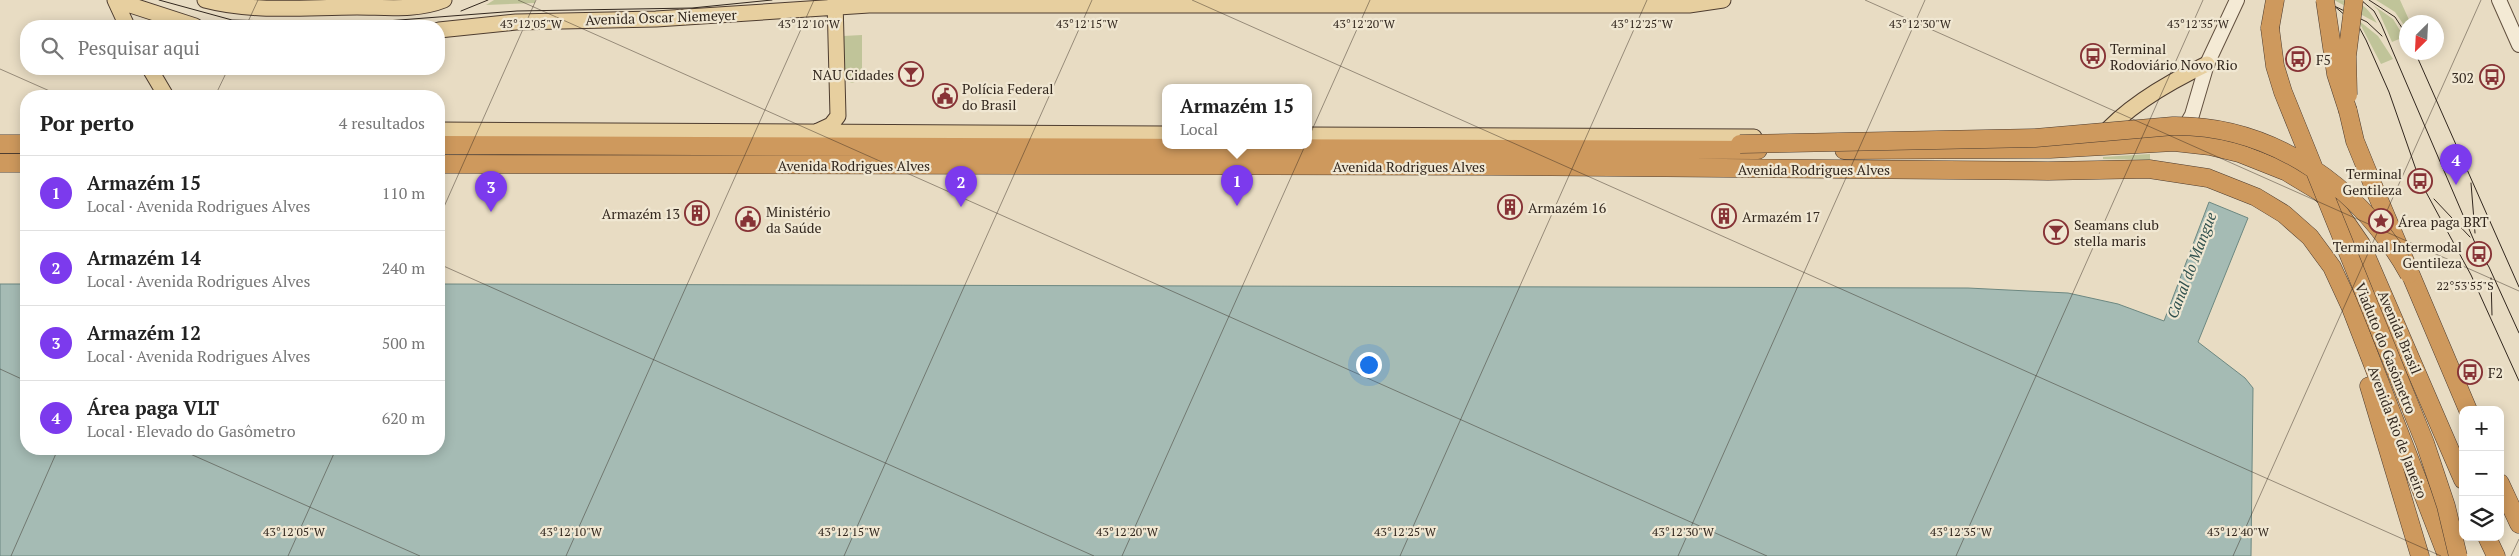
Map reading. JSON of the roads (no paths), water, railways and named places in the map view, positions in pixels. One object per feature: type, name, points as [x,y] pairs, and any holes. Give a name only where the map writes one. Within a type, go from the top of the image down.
[{"type":"highway","name":"Viaduto do Gasômetro","points":[[2275,0],[2270,28],[2275,66],[2283,92],[2425,442],[2446,506],[2458,556]]},
{"type":"highway","points":[[2325,0],[2336,74],[2355,141],[2466,406]]},
{"type":"highway","points":[[2348,111],[2348,56],[2354,0]]},
{"type":"highway","points":[[1648,150],[1740,144],[2035,138],[2173,126],[2192,126],[2227,131],[2272,146],[2310,166],[2335,184],[2378,226],[2410,274]]},
{"type":"highway","name":"Avenida Rodrigues Alves","points":[[1312,149],[1991,150],[2174,142],[2226,150],[2269,164]]},
{"type":"highway","points":[[0,144],[20,144]]},
{"type":"highway","name":"Avenida Rodrigues Alves","points":[[445,145],[1162,148]]},
{"type":"highway","points":[[0,163],[20,163]]},
{"type":"highway","name":"Avenida Rodrigues Alves","points":[[445,164],[1492,166],[2038,171],[2149,169],[2215,180],[2256,197]]},
{"type":"highway","name":"Avenida Brasil","points":[[2269,164],[2320,192],[2334,205],[2354,231],[2376,275],[2459,471]]},
{"type":"highway","name":"Avenida Rio de Janeiro","points":[[2256,197],[2284,214],[2310,237],[2332,266],[2352,308],[2447,556]]},
{"type":"highway","name":"Avenida Rio de Janeiro","points":[[2352,308],[2366,377],[2420,556]]},
{"type":"highway","points":[[2504,492],[2519,524]]},
{"type":"highway","points":[[2489,541],[2496,556]]},
{"type":"main road","points":[[115,0],[124,20]]},
{"type":"main road","points":[[115,0],[177,20]]},
{"type":"main road","points":[[205,0],[230,7],[260,8],[400,7],[435,4],[444,0]]},
{"type":"main road","name":"Avenida Oscar Niemeyer","points":[[445,29],[516,22],[656,19],[835,3],[1689,5],[1723,0]]},
{"type":"main road","points":[[2174,142],[2185,131],[2192,115],[2207,64],[2237,0]]},
{"type":"main road","points":[[2264,0],[2270,28]]},
{"type":"main road","points":[[2499,0],[2519,44]]},
{"type":"main road","points":[[815,132],[831,125],[838,116],[835,3]]},
{"type":"main road","points":[[2095,144],[2113,122],[2181,76],[2207,64]]},
{"type":"main road","points":[[154,75],[162,90]]},
{"type":"main road","points":[[445,130],[1162,134]]},
{"type":"main road","points":[[492,145],[516,130]]},
{"type":"main road","name":"Avenida Rodrigues Alves","points":[[1312,135],[2080,138],[2095,144],[2137,143]]},
{"type":"water","name":"Canal do Mangue","points":[[2209,202],[2248,218],[2198,342],[2245,378],[2253,388],[2251,556],[0,556],[0,284],[20,284],[20,455],[445,455],[445,284],[1968,288],[2068,293],[2118,304],[2164,321]]},
{"type":"tram line","points":[[159,0],[232,20]]},
{"type":"tram line","points":[[461,11],[488,0]]},
{"type":"tram line","points":[[399,20],[517,11],[692,8],[772,0]]},
{"type":"tram line","points":[[2322,0],[2367,22],[2382,36]]},
{"type":"tram line","points":[[2361,0],[2374,11],[2381,24],[2475,243],[2489,267],[2519,333]]},
{"type":"tram line","points":[[2369,0],[2395,17],[2399,23]]},
{"type":"tram line","points":[[2333,5],[2359,27],[2366,40],[2389,92],[2420,181],[2471,275],[2519,381]]},
{"type":"tram line","points":[[2419,60],[2519,287]]},
{"type":"tram line","points":[[2471,183],[2475,233]]},
{"type":"tram line","points":[[2434,199],[2470,237]]},
{"type":"tram line","points":[[2491,278],[2492,315]]},
{"type":"place","name":"Terminal Rodoviário Novo Rio","points":[[2093,56]]},
{"type":"place","name":"F5","points":[[2298,59]]},
{"type":"place","name":"NAU Cidades","points":[[911,74]]},
{"type":"place","name":"302","points":[[2492,77]]},
{"type":"place","name":"Polícia Federal do Brasil","points":[[945,96]]},
{"type":"place","name":"Terminal Gentileza","points":[[2420,181]]},
{"type":"place","name":"Área paga VLT","points":[[2456,185]]},
{"type":"place","name":"Armazém 15","points":[[1237,206]]},
{"type":"place","name":"Armazém 14","points":[[961,207]]},
{"type":"place","name":"Armazém 16","points":[[1510,207]]},
{"type":"place","name":"Armazém 12","points":[[491,212]]},
{"type":"place","name":"Armazém 13","points":[[697,213]]},
{"type":"place","name":"Armazém 17","points":[[1724,216]]},
{"type":"place","name":"Ministério da Saúde","points":[[748,219]]},
{"type":"place","name":"Área paga BRT","points":[[2381,221]]},
{"type":"place","name":"Seamans club stella maris","points":[[2056,232]]},
{"type":"place","name":"Terminal Intermodal Gentileza","points":[[2479,254]]},
{"type":"place","name":"F2","points":[[2470,372]]}]
